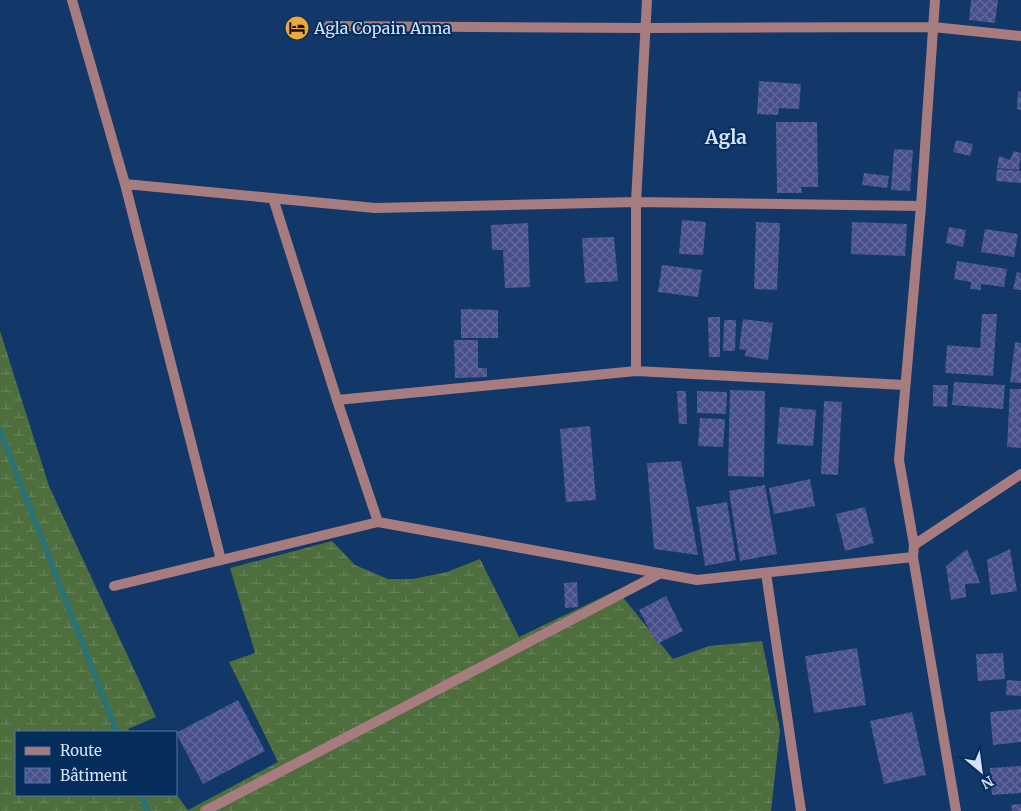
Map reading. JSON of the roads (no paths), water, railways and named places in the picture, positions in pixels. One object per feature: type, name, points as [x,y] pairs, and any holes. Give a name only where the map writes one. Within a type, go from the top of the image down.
[{"type":"street","points":[[72,0],[125,184],[221,560]]},
{"type":"street","points":[[636,372],[636,202],[648,0]]},
{"type":"street","points":[[936,0],[921,206],[899,460],[914,545],[913,557],[956,811]]},
{"type":"street","points":[[328,26],[933,27],[1021,36]]},
{"type":"street","points":[[125,184],[375,208],[636,202],[921,206]]},
{"type":"street","points":[[273,198],[378,522]]},
{"type":"street","points":[[337,400],[636,372],[905,386]]},
{"type":"street","points":[[914,545],[1021,474]]},
{"type":"street","points":[[114,586],[378,522],[697,580],[913,557]]},
{"type":"street","points":[[205,811],[661,573]]},
{"type":"street","points":[[766,573],[801,811]]},
{"type":"waterway","points":[[0,431],[117,731]]},
{"type":"waterway","points":[[141,796],[148,811]]},
{"type":"place","name":"Agla Copain Anna","points":[[297,28]]},
{"type":"district","name":"Agla","points":[[726,137]]}]
